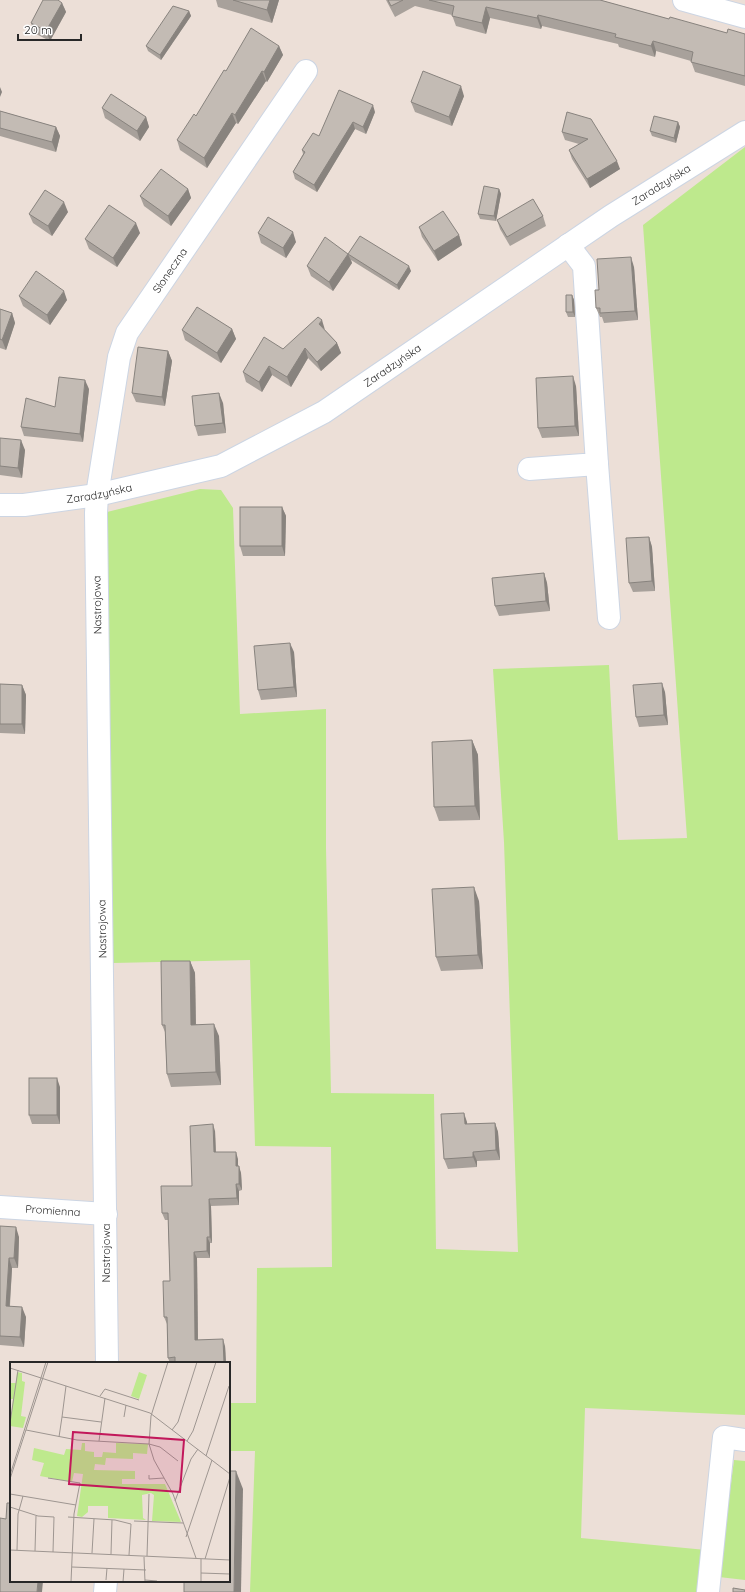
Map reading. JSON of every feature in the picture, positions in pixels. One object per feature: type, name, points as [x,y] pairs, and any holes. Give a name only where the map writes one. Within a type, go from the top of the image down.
[{"type":"street","points":[[684,0],[745,17]]},
{"type":"street","name":"Słoneczna","points":[[97,495],[121,347],[127,333],[306,71]]},
{"type":"street","name":"Zaradzyńska","points":[[0,505],[24,505],[97,495],[221,466],[324,412],[611,216],[745,132]]},
{"type":"street","points":[[568,245],[584,266],[609,618]]},
{"type":"street","points":[[529,469],[597,464]]},
{"type":"street","name":"Nastrojowa","points":[[97,495],[96,514],[107,1362]]},
{"type":"street","name":"Promienna","points":[[0,1207],[106,1214]]},
{"type":"street","points":[[708,1592],[724,1437],[745,1440]]},
{"type":"street","points":[[105,1592],[106,1582]]},
{"type":"green space","points":[[745,147],[745,1415],[585,1408],[581,1538],[706,1550],[701,1592],[250,1592],[255,1451],[230,1451],[230,1403],[256,1403],[257,1268],[332,1267],[331,1147],[255,1146],[250,960],[113,963],[103,513],[200,489],[221,490],[233,508],[240,714],[326,709],[326,848],[331,1093],[434,1094],[436,1249],[518,1252],[504,842],[493,669],[609,665],[618,840],[687,838],[643,225]]},
{"type":"green space","points":[[734,1460],[745,1461],[745,1580],[719,1577]]},
{"type":"building","points":[[43,0],[58,0],[62,3],[46,31],[31,23]]},
{"type":"building","points":[[233,0],[270,0],[267,10]]},
{"type":"building","points":[[388,0],[403,0],[391,6]]},
{"type":"building","points":[[429,0],[600,0],[727,33],[728,29],[745,34],[745,76],[691,62],[693,52],[653,41],[651,46],[615,37],[616,34],[538,15],[537,18],[486,7],[482,23],[452,16],[454,6]]},
{"type":"building","points":[[173,6],[189,11],[160,55],[146,46]]},
{"type":"building","points":[[251,28],[279,46],[264,72],[262,71],[235,115],[232,113],[204,158],[177,140],[194,114],[196,116],[224,70],[226,71]]},
{"type":"building","points":[[423,71],[461,86],[449,117],[411,102]]},
{"type":"building","points":[[339,90],[373,105],[363,127],[353,122],[314,185],[293,172],[305,152],[302,150],[313,133],[319,136]]},
{"type":"building","points":[[111,94],[146,117],[137,131],[102,108]]},
{"type":"building","points":[[0,111],[56,127],[52,142],[0,128]]},
{"type":"building","points":[[567,112],[591,119],[617,161],[587,179],[569,150],[588,139],[562,132]]},
{"type":"building","points":[[654,116],[678,122],[674,138],[650,131]]},
{"type":"building","points":[[161,169],[188,189],[168,216],[140,196]]},
{"type":"building","points":[[484,186],[499,189],[494,216],[478,214]]},
{"type":"building","points":[[45,190],[64,202],[48,226],[29,214]]},
{"type":"building","points":[[533,199],[543,216],[507,237],[497,220]]},
{"type":"building","points":[[109,205],[136,223],[113,258],[85,239]]},
{"type":"building","points":[[443,211],[459,235],[434,251],[419,227]]},
{"type":"building","points":[[268,217],[293,232],[283,248],[258,233]]},
{"type":"building","points":[[360,236],[409,266],[397,285],[348,254]]},
{"type":"building","points":[[325,237],[348,254],[329,282],[307,266]]},
{"type":"building","points":[[631,257],[635,311],[600,313],[600,308],[596,308],[595,290],[599,290],[597,259]]},
{"type":"building","points":[[36,271],[64,291],[47,315],[19,296]]},
{"type":"building","points":[[566,295],[572,295],[573,312],[566,312]]},
{"type":"building","points":[[197,307],[232,329],[217,353],[182,330]]},
{"type":"building","points":[[0,309],[12,313],[2,340],[0,339]]},
{"type":"building","points":[[318,317],[322,320],[319,324],[337,343],[317,362],[305,348],[287,377],[269,366],[259,382],[243,372],[264,337],[283,349]]},
{"type":"building","points":[[138,347],[168,351],[162,397],[132,393]]},
{"type":"building","points":[[573,376],[575,426],[538,428],[536,378]]},
{"type":"building","points":[[59,377],[85,380],[80,434],[21,427],[26,398],[55,407]]},
{"type":"building","points":[[219,393],[223,423],[195,426],[192,396]]},
{"type":"building","points":[[0,438],[21,440],[18,468],[0,466]]},
{"type":"building","points":[[240,507],[282,507],[282,546],[240,546]]},
{"type":"building","points":[[649,537],[652,581],[629,583],[626,538]]},
{"type":"building","points":[[544,573],[546,601],[495,606],[492,578]]},
{"type":"building","points":[[290,643],[294,687],[258,690],[254,646]]},
{"type":"building","points":[[662,683],[664,715],[636,717],[633,685]]},
{"type":"building","points":[[0,684],[22,685],[22,724],[0,724]]},
{"type":"building","points":[[472,740],[475,806],[434,807],[432,742]]},
{"type":"building","points":[[474,887],[478,955],[436,957],[432,889]]},
{"type":"building","points":[[161,961],[190,961],[191,1025],[214,1024],[216,1072],[167,1074],[165,1025],[162,1025]]},
{"type":"building","points":[[29,1078],[57,1078],[57,1115],[29,1115]]},
{"type":"building","points":[[464,1113],[465,1124],[495,1123],[496,1150],[473,1152],[473,1157],[444,1159],[441,1114]]},
{"type":"building","points":[[213,1124],[214,1152],[236,1152],[236,1166],[239,1166],[239,1184],[236,1184],[237,1198],[209,1199],[210,1237],[207,1237],[207,1251],[194,1252],[195,1340],[223,1339],[224,1362],[175,1362],[175,1357],[168,1358],[167,1317],[164,1317],[163,1281],[170,1281],[168,1213],[162,1213],[161,1186],[192,1186],[190,1126]]},
{"type":"building","points":[[0,1226],[16,1227],[14,1258],[9,1258],[6,1306],[22,1307],[20,1337],[0,1336]]},
{"type":"building","points":[[230,1471],[236,1471],[234,1592],[184,1592],[184,1582],[230,1582]]},
{"type":"building","points":[[7,1503],[10,1503],[10,1582],[38,1582],[37,1592],[0,1592],[0,1518],[6,1519]]},
{"type":"building","points":[[733,1588],[745,1590],[745,1592],[733,1592]]}]
